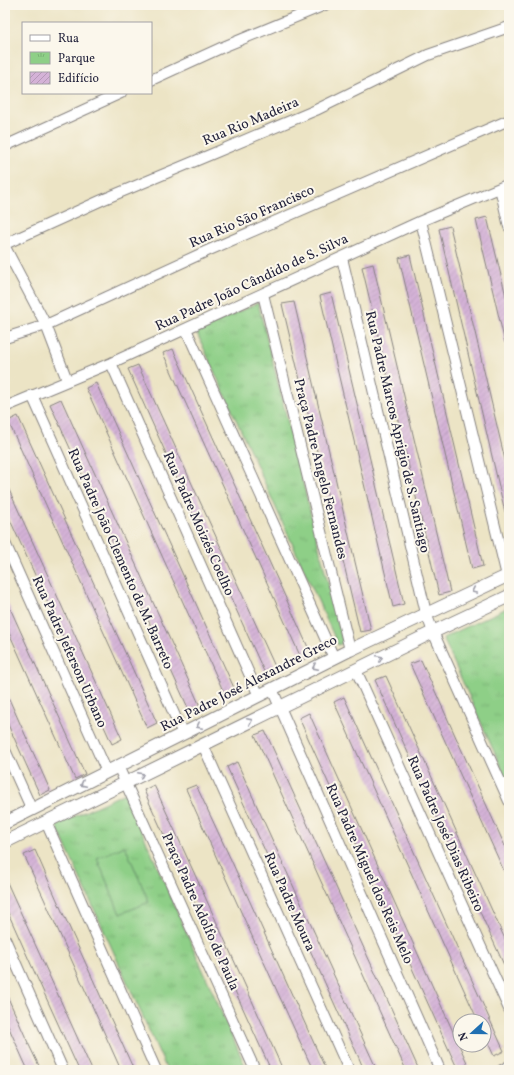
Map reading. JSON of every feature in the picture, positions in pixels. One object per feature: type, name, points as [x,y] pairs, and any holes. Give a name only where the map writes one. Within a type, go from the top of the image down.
[{"type":"street","points":[[152,80],[325,5]]},
{"type":"street","name":"Rua Rio Madeira","points":[[5,245],[102,200],[316,110],[428,55],[509,27]]},
{"type":"street","points":[[5,146],[119,94]]},
{"type":"street","name":"Rua Rio São Francisco","points":[[5,338],[46,324],[207,251],[509,120]]},
{"type":"street","name":"Rua Padre João Cândido de S. Silva","points":[[5,407],[111,363],[421,221],[509,184]]},
{"type":"street","points":[[500,188],[509,227]]},
{"type":"street","points":[[421,221],[508,575]]},
{"type":"street","points":[[5,245],[46,324],[67,380]]},
{"type":"street","name":"Rua Padre Marcos Aprigio de S. Santiago","points":[[342,258],[426,613],[433,632],[509,801]]},
{"type":"street","name":"Praça Padre Angelo Fernandes","points":[[263,294],[350,650]]},
{"type":"street","points":[[186,329],[334,658]]},
{"type":"street","name":"Rua Padre Moizés Coelho","points":[[111,363],[259,696]]},
{"type":"street","name":"Rua Padre João Clemento de M. Barreto","points":[[32,395],[183,734]]},
{"type":"street","name":"Rua Padre Jeferson Urbano","points":[[5,543],[107,772]]},
{"type":"street","name":"Rua Padre José Alexandre Greco","points":[[5,823],[350,650],[508,575]]},
{"type":"street","points":[[5,842],[509,596]]},
{"type":"street","name":"Rua Padre José Dias Ribeiro","points":[[356,670],[509,1009]]},
{"type":"street","name":"Rua Padre Miguel dos Reis Melo","points":[[272,689],[440,1070]]},
{"type":"street","name":"Rua Padre Moura","points":[[203,745],[349,1070]]},
{"type":"street","points":[[5,750],[32,810]]},
{"type":"street","name":"Praça Padre Adolfo de Paula","points":[[118,766],[255,1070]]},
{"type":"street","points":[[46,822],[156,1070]]},
{"type":"street","points":[[5,939],[63,1070]]},
{"type":"street","points":[[502,1070],[509,1066]]},
{"type":"green space","points":[[258,303],[343,643],[338,645],[196,331]]},
{"type":"green space","points":[[507,608],[509,617],[509,785],[443,638]]},
{"type":"green space","points":[[125,793],[247,1070],[167,1070],[56,825]]},
{"type":"green space","points":[[125,846],[149,902],[120,914],[97,858]]},
{"type":"building","points":[[487,217],[509,309],[509,343],[505,343],[476,220]]},
{"type":"building","points":[[450,226],[509,477],[509,511],[505,512],[439,229]]},
{"type":"building","points":[[410,255],[483,566],[472,569],[399,258]]},
{"type":"building","points":[[373,264],[450,592],[439,595],[362,267]]},
{"type":"building","points":[[331,293],[404,604],[393,607],[320,296]]},
{"type":"building","points":[[294,302],[371,630],[360,632],[282,304]]},
{"type":"building","points":[[173,349],[312,656],[302,660],[163,353]]},
{"type":"building","points":[[138,365],[277,671],[266,676],[128,369]]},
{"type":"building","points":[[96,383],[235,690],[225,695],[86,388]]},
{"type":"building","points":[[61,399],[200,706],[189,710],[50,404]]},
{"type":"building","points":[[18,416],[157,723],[147,728],[8,421]]},
{"type":"building","points":[[5,481],[122,739],[112,744],[5,509]]},
{"type":"building","points":[[5,597],[85,774],[75,779],[5,624]]},
{"type":"building","points":[[421,660],[509,855],[509,882],[410,664]]},
{"type":"building","points":[[386,676],[509,948],[509,976],[375,680]]},
{"type":"building","points":[[5,690],[50,790],[40,795],[5,718]]},
{"type":"building","points":[[344,697],[487,1013],[474,1013],[334,702]]},
{"type":"building","points":[[309,713],[452,1029],[452,1053],[463,1053],[469,1067],[458,1070],[299,718]]},
{"type":"building","points":[[265,731],[419,1070],[406,1070],[255,735]]},
{"type":"building","points":[[237,762],[377,1070],[364,1070],[227,767]]},
{"type":"building","points":[[154,785],[283,1070],[271,1070],[149,802],[144,790]]},
{"type":"building","points":[[196,785],[326,1070],[313,1070],[186,789]]},
{"type":"building","points":[[35,850],[134,1070],[121,1070],[24,855]]},
{"type":"building","points":[[5,878],[92,1070],[79,1070],[29,960],[5,906]]},
{"type":"building","points":[[5,991],[41,1070],[28,1070],[22,1057],[5,1019]]},
{"type":"building","points":[[492,1024],[504,1051],[494,1056],[492,1052]]}]
